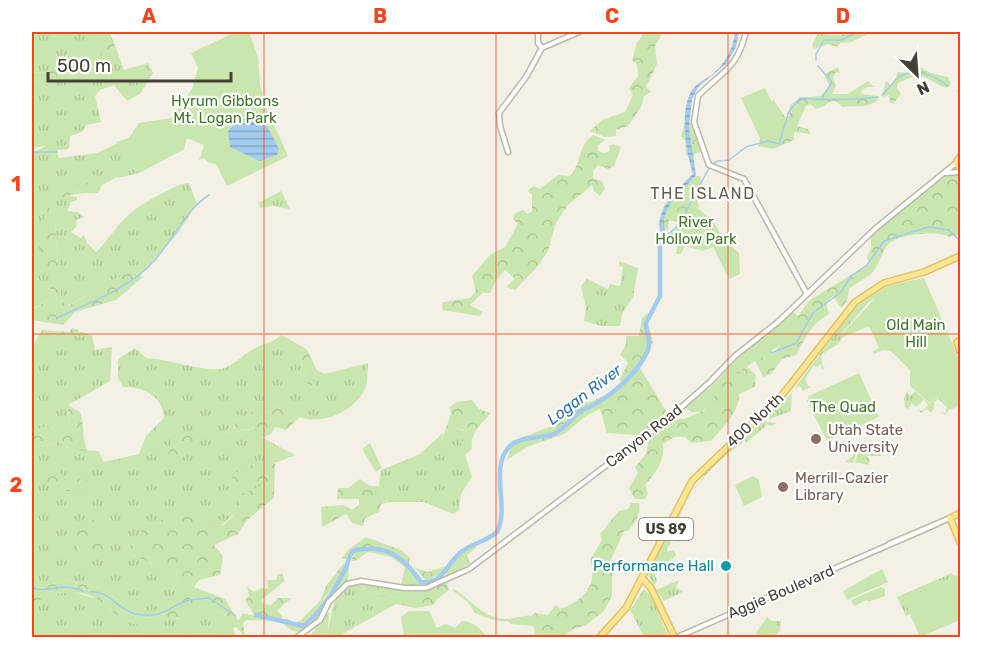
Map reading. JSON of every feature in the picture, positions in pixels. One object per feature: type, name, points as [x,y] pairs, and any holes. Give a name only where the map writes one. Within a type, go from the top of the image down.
[{"type":"main road","name":"Canyon Road","points":[[959,168],[960,157]]},
{"type":"main road","name":"400 North","points":[[599,638],[626,608],[692,481],[783,394],[855,302],[884,283],[924,272],[960,256]]},
{"type":"main road","points":[[958,341],[960,351]]},
{"type":"main road","points":[[960,513],[950,518],[960,542]]},
{"type":"main road","points":[[642,578],[651,588],[675,638]]},
{"type":"street","points":[[538,32],[538,43],[542,48]]},
{"type":"street","points":[[508,152],[500,126],[499,113],[526,77],[542,48],[579,32]]},
{"type":"street","points":[[746,32],[734,62],[718,80],[698,96],[694,118],[699,141],[707,160],[714,168],[744,180],[807,294]]},
{"type":"street","points":[[945,173],[959,168]]},
{"type":"street","name":"Canyon Road","points":[[296,638],[313,627],[339,590],[354,581],[426,588],[469,569],[669,418],[710,382],[735,356],[807,294],[876,228],[945,173],[959,168]]},
{"type":"street","name":"Aggie Boulevard","points":[[675,638],[950,518]]},
{"type":"green space","points":[[32,32],[109,32],[113,41],[104,46],[111,50],[115,45],[124,70],[148,63],[153,73],[140,94],[127,101],[114,85],[100,90],[95,96],[101,122],[86,125],[82,132],[70,136],[69,149],[57,150],[59,158],[97,153],[129,138],[139,123],[171,119],[176,111],[184,149],[139,173],[118,178],[115,170],[71,191],[65,196],[77,197],[77,200],[71,202],[67,211],[78,212],[84,217],[76,220],[77,226],[71,232],[81,238],[84,235],[87,243],[96,252],[130,213],[175,186],[189,183],[197,204],[178,233],[140,275],[133,272],[67,306],[61,301],[55,219],[50,299],[33,309],[32,153],[46,146],[32,148],[32,81],[42,82],[43,91],[49,72],[32,73]]},
{"type":"green space","name":"Hyrum Gibbons Mt. Logan Park","points":[[236,32],[249,32],[258,57],[260,84],[266,107],[288,156],[227,186],[216,164],[209,163],[204,158],[199,160],[204,145],[187,138],[184,149],[139,173],[116,142],[129,138],[139,123],[171,118],[192,89],[198,68],[191,53]]},
{"type":"green space","points":[[645,32],[663,32],[655,46],[657,64],[646,87],[651,92],[644,96],[641,107],[628,126],[616,130],[616,136],[605,137],[590,131],[602,120],[625,112],[633,95],[629,88],[638,76],[637,65],[632,60],[637,43]]},
{"type":"green space","points":[[818,32],[829,35],[862,32],[868,32],[868,34],[851,42],[840,43],[838,47],[828,44],[814,49],[812,46]]},
{"type":"green space","points":[[92,39],[97,39],[104,46],[113,41],[115,45],[111,50],[105,49],[100,56],[86,61],[83,56],[91,50]]},
{"type":"green space","points":[[912,63],[931,73],[948,77],[951,85],[946,88],[919,76],[898,83],[897,88],[901,94],[893,104],[890,102],[889,95],[882,97],[886,80],[890,85],[894,83],[898,72],[911,73]]},
{"type":"green space","points":[[838,67],[840,73],[836,72],[833,78],[836,86],[832,94],[848,94],[868,81],[874,87],[867,87],[861,91],[862,94],[877,96],[878,100],[865,106],[842,107],[836,101],[828,102],[825,106],[816,109],[810,104],[806,106],[797,126],[808,129],[811,134],[794,132],[794,140],[773,149],[758,146],[773,99],[785,117],[789,116],[790,105],[800,98],[820,96],[830,86],[825,77],[826,73]]},
{"type":"green space","points":[[53,68],[59,78],[54,84],[46,83],[46,90],[43,91],[42,82],[32,81],[32,73],[49,72]]},
{"type":"green space","points":[[765,88],[788,136],[764,147],[741,98]]},
{"type":"green space","points":[[685,123],[691,124],[701,152],[696,153],[693,158],[689,158],[686,154],[685,141],[681,136]]},
{"type":"green space","points":[[593,135],[605,140],[598,145],[598,151],[604,153],[610,151],[609,146],[613,144],[621,147],[614,166],[608,169],[598,165],[593,171],[593,178],[602,181],[605,189],[600,196],[594,191],[592,185],[568,205],[556,223],[548,251],[538,266],[515,290],[506,287],[515,279],[505,270],[490,293],[482,293],[470,305],[483,312],[480,316],[442,310],[443,302],[470,298],[476,291],[472,276],[491,254],[505,247],[518,224],[513,219],[515,213],[523,210],[527,214],[532,211],[532,194],[527,191],[534,186],[540,189],[558,175],[570,176],[584,145]]},
{"type":"green space","points":[[115,169],[118,176],[102,185],[98,193],[83,193],[59,200],[61,184],[90,182]]},
{"type":"green space","points":[[952,173],[960,174],[960,234],[950,237],[917,234],[892,242],[885,249],[873,272],[849,289],[847,301],[841,308],[833,296],[826,302],[829,314],[813,326],[796,355],[782,359],[771,374],[763,377],[754,358],[770,347],[774,354],[783,340],[793,331],[798,316],[810,300],[869,264],[867,257],[871,248],[871,236],[945,176]]},
{"type":"green space","points":[[694,176],[700,176],[703,185],[697,199],[699,206],[688,223],[676,226],[677,222],[669,220],[668,230],[658,225],[664,205]]},
{"type":"green space","points":[[281,191],[290,209],[273,206],[260,208],[258,203]]},
{"type":"green space","points":[[46,202],[55,218],[61,301],[68,306],[87,296],[92,287],[133,272],[143,277],[116,300],[75,312],[63,325],[32,320],[32,308],[50,299],[51,273],[38,255]]},
{"type":"green space","name":"River Hollow Park","points":[[694,205],[713,221],[724,239],[739,253],[740,274],[729,279],[713,247],[703,251],[685,246],[681,254],[676,254],[677,246],[665,239]]},
{"type":"green space","points":[[619,261],[638,268],[633,297],[622,314],[620,326],[601,326],[584,321],[586,308],[581,286],[587,279],[608,289],[610,284],[620,286],[623,267],[619,266]]},
{"type":"green space","name":"Old Main Hill","points":[[924,278],[960,361],[960,404],[954,407],[936,397],[930,403],[910,386],[910,370],[891,351],[883,350],[874,354],[873,351],[879,348],[870,328],[867,327],[843,337],[841,335],[877,296],[904,282]]},
{"type":"green space","points":[[904,282],[869,302],[841,334],[843,337],[838,344],[821,355],[825,368],[822,369],[821,364],[816,367],[814,365],[805,379],[811,387],[803,391],[800,386],[794,389],[855,307],[884,287]]},
{"type":"green space","points":[[793,312],[798,316],[794,332],[789,339],[723,382],[710,405],[701,412],[692,412],[685,408],[713,385],[740,356]]},
{"type":"green space","points":[[647,313],[653,344],[648,346],[638,365],[668,414],[639,435],[607,433],[600,409],[589,414],[564,434],[527,447],[507,460],[512,441],[555,425],[555,416],[565,411],[575,410],[580,401],[591,402],[605,395],[603,402],[625,383],[619,380],[628,363],[620,354],[626,345],[626,336],[639,336],[642,318]]},
{"type":"green space","points":[[72,328],[79,330],[78,333],[40,344],[36,340],[42,330],[69,332]]},
{"type":"green space","points":[[81,332],[92,335],[95,350],[112,347],[110,381],[68,405],[69,431],[61,436],[48,426],[32,431],[32,348],[36,340],[40,344]]},
{"type":"green space","points":[[281,335],[303,347],[299,354],[308,385],[315,386],[312,377],[317,370],[325,374],[368,363],[366,386],[356,402],[339,414],[319,419],[300,417],[292,402],[278,406],[268,413],[261,407],[227,429],[224,434],[256,428],[263,438],[295,455],[273,462],[259,481],[264,485],[220,527],[213,530],[203,518],[138,542],[122,551],[176,572],[179,585],[161,617],[142,617],[130,614],[108,590],[66,580],[42,587],[32,571],[32,448],[58,442],[73,450],[98,451],[104,462],[139,454],[146,436],[164,418],[163,410],[151,394],[138,388],[123,387],[118,378],[118,359],[135,348],[146,358],[209,369],[225,368],[253,349]]},
{"type":"green space","points":[[303,347],[307,350],[317,370],[312,377],[315,386],[308,385],[299,354]]},
{"type":"green space","points":[[745,365],[756,375],[755,387],[739,394],[737,407],[725,425],[711,441],[691,443],[685,437],[674,437],[663,444],[661,461],[645,485],[648,493],[645,499],[635,499],[629,488],[638,473],[635,467],[646,454],[649,438],[673,418],[684,419],[705,410],[721,379]]},
{"type":"green space","name":"The Quad","points":[[859,373],[879,417],[827,441],[807,401],[809,396]]},
{"type":"green space","points":[[915,391],[930,404],[936,397],[954,407],[960,404],[945,415],[942,412],[945,413],[947,407],[938,399],[934,402],[934,409],[931,412],[926,409],[921,413],[918,409],[922,411],[928,405],[924,400],[916,407],[912,403],[908,409],[905,407],[907,392],[910,396]]},
{"type":"green space","points":[[792,393],[791,411],[770,419],[769,413]]},
{"type":"green space","points":[[472,400],[479,409],[491,413],[477,429],[472,438],[472,448],[464,456],[461,442],[464,430],[456,428],[447,440],[442,440],[451,413],[450,407],[456,402]]},
{"type":"green space","points":[[293,401],[300,417],[286,430],[275,427],[270,435],[262,437],[255,428],[224,434],[236,422],[261,407],[268,413],[278,406]]},
{"type":"green space","points":[[68,405],[80,412],[84,441],[88,451],[73,450],[58,442],[32,448],[32,431],[48,426],[61,435],[69,431]]},
{"type":"green space","points":[[764,421],[776,423],[773,426],[767,425],[746,443],[745,440],[703,478],[693,492],[709,469],[743,435]]},
{"type":"green space","points":[[456,428],[464,431],[461,442],[472,477],[461,494],[459,510],[453,514],[424,502],[389,502],[379,486],[381,470],[420,454],[443,433],[442,440]]},
{"type":"green space","points":[[206,430],[184,457],[168,455],[171,443],[183,436]]},
{"type":"green space","points":[[877,442],[881,456],[871,456],[871,452],[869,456],[864,454],[870,460],[868,465],[855,462],[858,453],[863,454],[857,450],[853,463],[844,462],[853,456],[856,449]]},
{"type":"green space","points":[[370,443],[382,468],[376,472],[362,449]]},
{"type":"green space","points":[[259,461],[275,463],[274,498],[247,520],[238,534],[214,545],[223,556],[220,575],[199,580],[194,587],[225,599],[238,621],[243,613],[255,616],[245,600],[249,596],[247,587],[254,592],[262,588],[268,589],[267,580],[276,580],[278,574],[282,574],[285,581],[261,600],[263,604],[271,605],[278,598],[292,598],[277,610],[283,617],[279,621],[246,620],[243,624],[245,637],[236,627],[233,628],[236,637],[232,637],[228,630],[230,618],[209,605],[185,612],[180,618],[140,625],[125,621],[103,603],[86,594],[58,594],[32,604],[32,571],[42,587],[66,580],[108,590],[130,614],[142,617],[161,617],[179,585],[176,572],[121,551],[138,542],[143,527],[186,510],[202,517],[212,513],[213,530],[224,525],[236,511],[242,494],[263,485],[259,481],[230,487],[233,474]]},
{"type":"green space","points":[[51,463],[63,476],[86,479],[91,490],[67,491],[33,475]]},
{"type":"green space","points":[[753,476],[759,480],[762,497],[744,506],[735,485]]},
{"type":"green space","points":[[360,479],[370,486],[379,486],[389,502],[381,504],[379,512],[365,518],[363,526],[352,523],[346,514],[322,527],[321,507],[343,505],[352,510],[359,505],[359,499],[337,499],[338,488],[348,488]]},
{"type":"green space","points":[[686,502],[679,519],[682,526],[679,530],[688,537],[673,531],[687,540],[676,542],[673,536],[670,538],[671,544],[667,552],[674,550],[676,555],[657,569],[662,570],[654,573],[657,581],[654,586],[648,574]]},
{"type":"green space","points":[[631,503],[639,503],[639,511],[628,531],[624,531],[609,564],[612,569],[612,596],[604,611],[585,626],[575,628],[562,637],[535,637],[534,626],[511,624],[508,621],[482,616],[474,612],[463,598],[453,591],[454,589],[485,613],[500,618],[532,616],[534,613],[548,615],[556,604],[560,609],[568,606],[582,596],[591,584],[590,560],[602,540],[600,534],[619,511],[628,509]]},
{"type":"green space","points":[[85,517],[100,523],[103,534],[103,547],[95,560],[77,551],[75,531]]},
{"type":"green space","points":[[366,537],[401,550],[410,558],[409,563],[405,561],[421,586],[401,585],[405,567],[391,557],[368,552],[355,561],[351,561],[355,552],[369,549],[369,547],[356,548],[347,559],[341,559],[349,549]]},
{"type":"green space","points":[[473,546],[477,547],[467,555],[470,564],[434,583],[446,575],[446,571],[426,581],[414,567],[427,572],[441,568],[453,562]]},
{"type":"green space","points":[[344,563],[346,564],[341,576],[319,609],[345,575],[349,564],[348,580],[310,626],[301,631],[292,631],[283,623],[286,618],[294,623],[300,621],[320,601],[326,586]]},
{"type":"green space","points":[[882,569],[888,582],[847,600],[843,591]]},
{"type":"green space","points":[[952,573],[955,576],[905,600],[910,614],[906,616],[897,597]]},
{"type":"green space","points":[[957,575],[960,583],[960,620],[920,637],[904,600]]},
{"type":"green space","points":[[679,580],[676,588],[684,591],[664,601],[656,590]]},
{"type":"green space","points":[[447,583],[449,590],[436,600],[434,605],[415,608],[400,598],[365,591],[362,584],[421,590]]},
{"type":"green space","points":[[354,584],[362,584],[365,591],[400,598],[415,608],[396,604],[337,637],[320,638],[328,631],[337,598],[346,588]]},
{"type":"green space","points":[[881,587],[885,589],[885,596],[854,606],[851,600]]},
{"type":"green space","points":[[644,589],[652,597],[668,636],[644,637],[630,610]]},
{"type":"green space","points":[[70,591],[101,600],[112,612],[134,624],[180,618],[184,612],[209,605],[230,618],[229,629],[232,637],[32,637],[32,604],[41,598]]},
{"type":"green space","points":[[409,611],[429,611],[437,628],[446,624],[455,628],[462,621],[473,624],[487,637],[404,637],[401,617]]},
{"type":"green space","points":[[329,612],[328,632],[320,637],[309,637]]},
{"type":"green space","points":[[767,617],[772,621],[781,621],[780,631],[773,637],[758,637],[756,633]]},
{"type":"water","points":[[735,32],[739,32],[736,47],[726,64],[698,87],[692,99],[689,128],[696,175],[668,208],[665,215],[665,231],[660,231],[661,214],[669,200],[693,174],[685,132],[688,99],[692,90],[724,62]]},
{"type":"water","points":[[238,119],[252,119],[267,126],[279,149],[277,155],[260,161],[230,147],[228,131]]},
{"type":"waterway","points":[[816,60],[816,54],[824,40],[842,40],[856,32]]},
{"type":"waterway","points":[[818,66],[832,82],[822,98]]},
{"type":"waterway","points":[[882,95],[899,77],[911,73],[931,76],[948,86]]},
{"type":"waterway","points":[[712,164],[729,160],[746,147],[768,141],[779,144],[789,111],[800,98],[839,100],[878,97]]},
{"type":"waterway","points":[[32,152],[57,152]]},
{"type":"waterway","points":[[664,237],[678,226],[709,168]]},
{"type":"waterway","points":[[57,318],[133,280],[153,262],[186,217],[209,195]]},
{"type":"waterway","name":"Logan River","points":[[256,615],[303,626],[327,601],[353,551],[383,550],[404,562],[421,582],[429,582],[441,576],[458,554],[497,532],[502,511],[501,466],[503,456],[509,447],[518,441],[548,436],[560,430],[579,412],[612,393],[633,373],[644,358],[649,343],[646,323],[660,296],[660,242],[664,237],[662,227]]},
{"type":"waterway","points":[[771,353],[796,343],[813,313],[841,292],[851,276],[867,265],[884,241],[928,227],[949,230],[960,241]]},
{"type":"waterway","points":[[32,584],[35,589],[69,587],[83,591]]},
{"type":"waterway","points":[[90,592],[102,594],[136,614],[156,615],[184,602],[209,598],[236,616]]},
{"type":"place","name":"Utah State University","points":[[816,439]]},
{"type":"place","name":"Merrill-Cazier Library","points":[[783,487]]},
{"type":"place","name":"Performance Hall","points":[[726,566]]},
{"type":"district","name":"THE ISLAND","points":[[703,193]]}]
